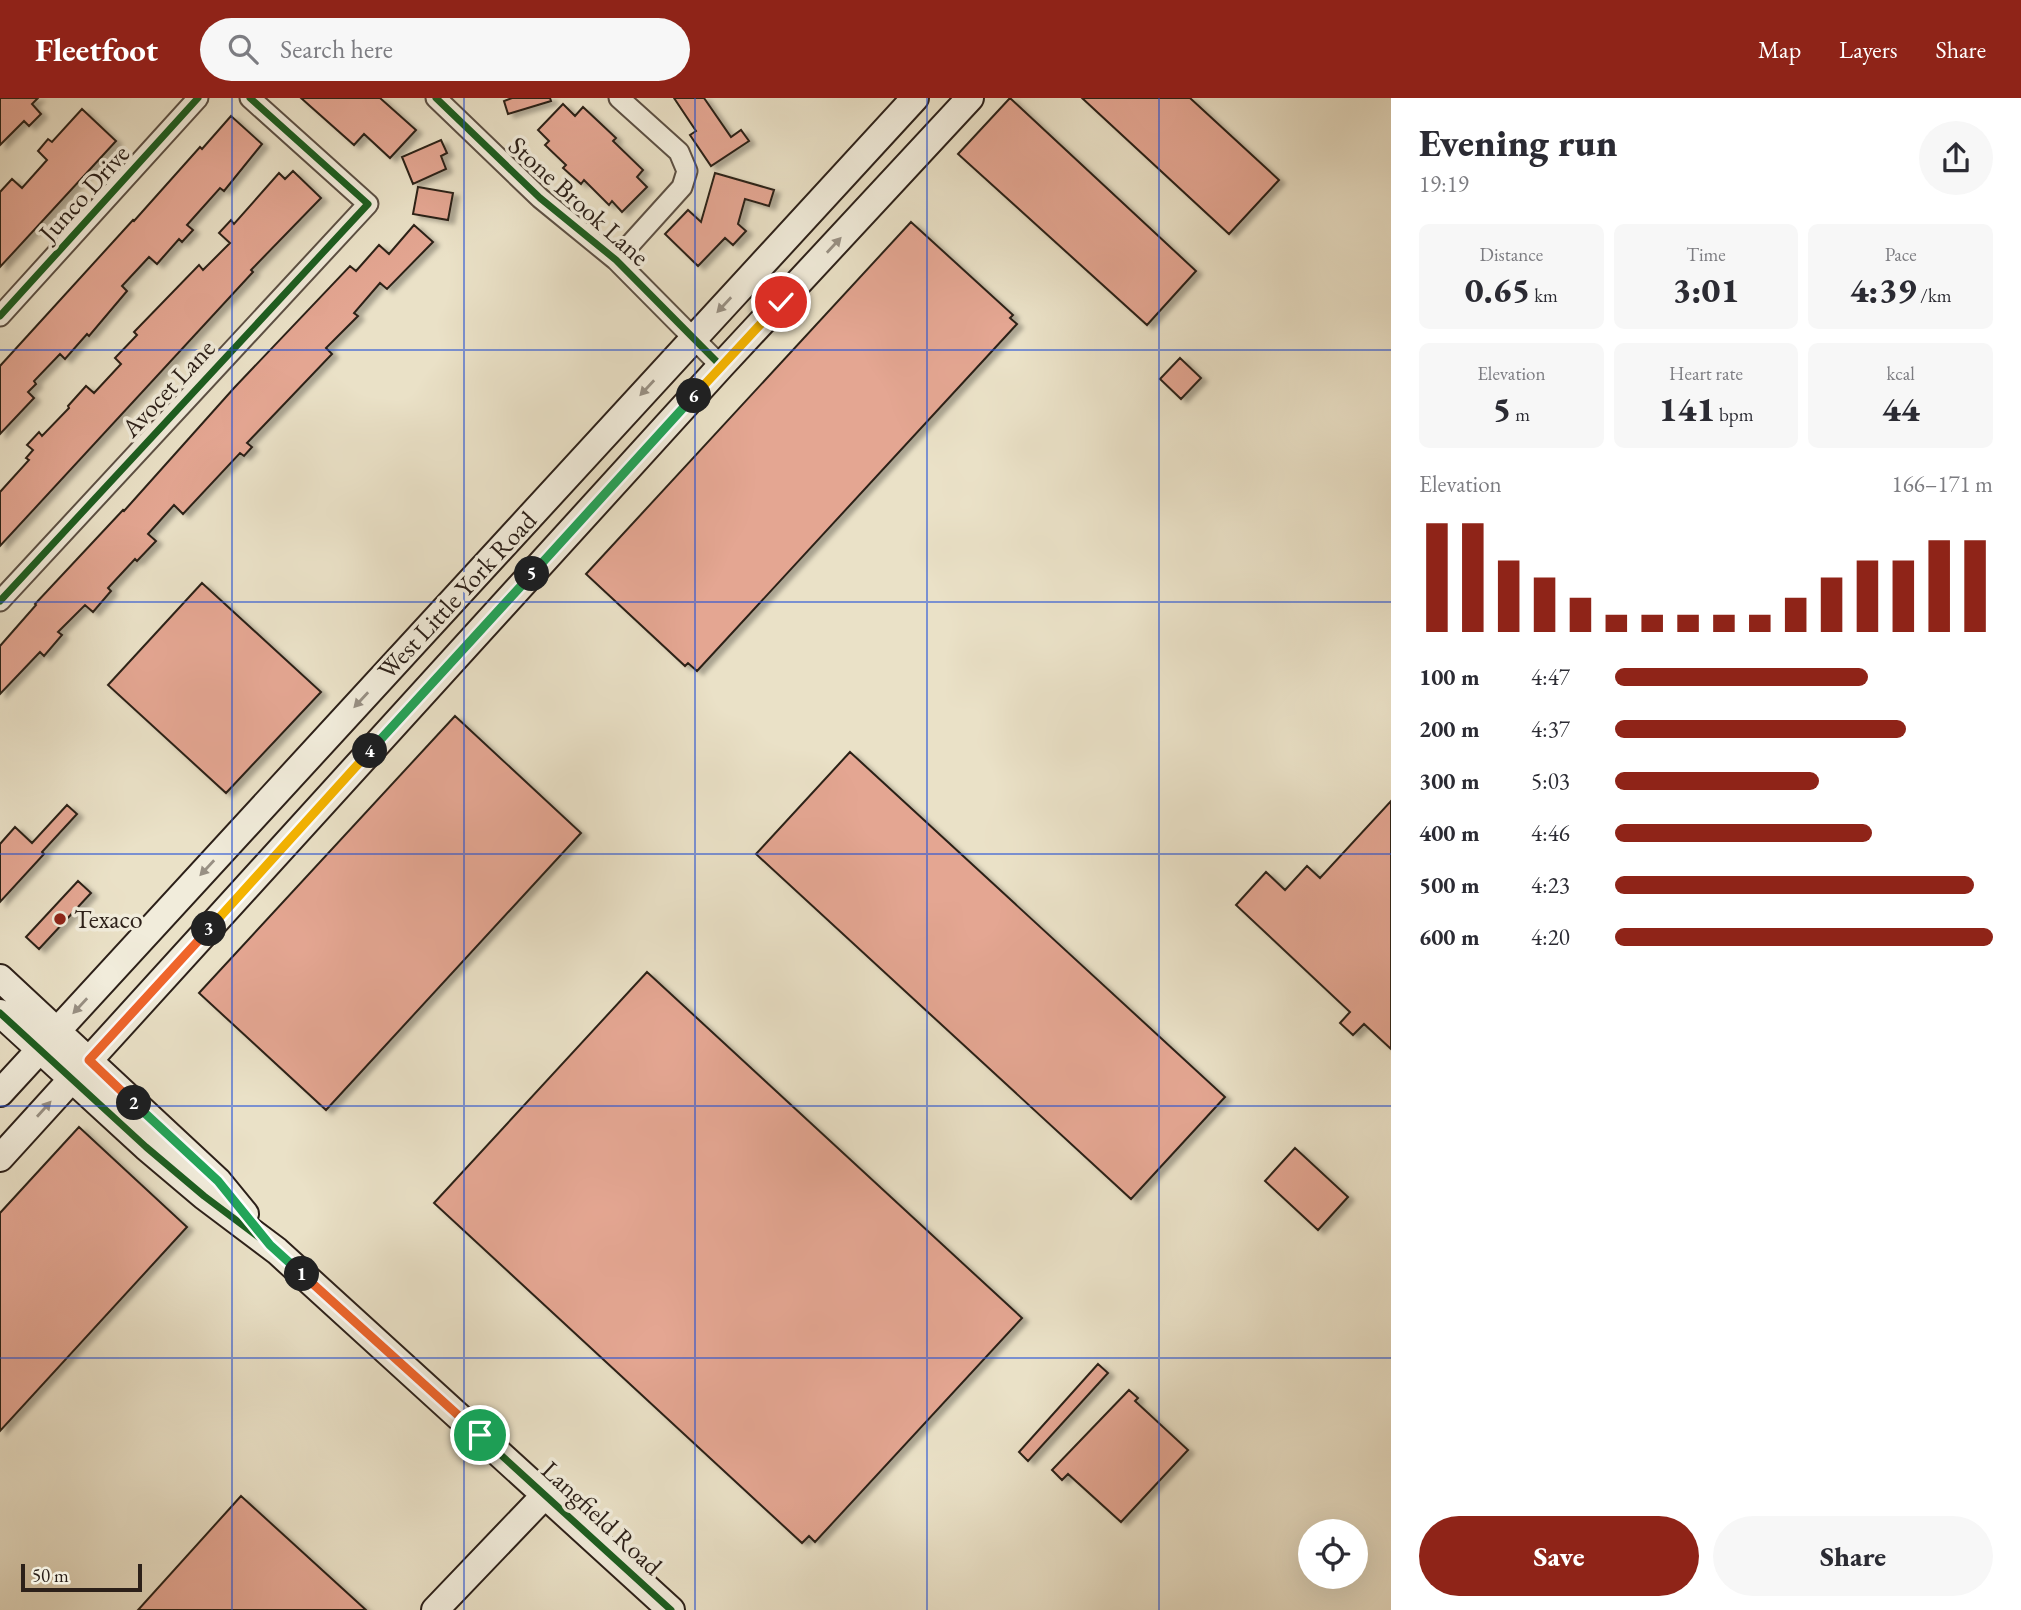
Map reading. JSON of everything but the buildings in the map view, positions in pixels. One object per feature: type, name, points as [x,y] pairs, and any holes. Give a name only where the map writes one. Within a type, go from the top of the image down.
[{"type":"main road","name":"West Little York Road","points":[[0,1093],[915,98]]},
{"type":"main road","name":"West Little York Road","points":[[0,1158],[721,366],[970,98]]},
{"type":"main road","points":[[465,587],[496,613]]},
{"type":"main road","points":[[262,808],[294,836]]},
{"type":"main road","name":"Langfield Road","points":[[0,978],[48,1040],[80,1070],[218,1181],[270,1245],[671,1610]]},
{"type":"main road","name":"Langfield Road","points":[[0,1013],[48,1040]]},
{"type":"main road","points":[[435,1610],[546,1494]]},
{"type":"street","name":"Junco Drive","points":[[0,316],[198,98]]},
{"type":"street","name":"Avocet Lane","points":[[0,601],[368,204],[250,98]]},
{"type":"street","name":"Stone Brook Lane","points":[[436,98],[540,198],[616,260],[721,366]]},
{"type":"street","points":[[616,260],[682,187],[687,171],[679,152],[619,98]]},
{"type":"cycle path","points":[[0,316],[198,98]]},
{"type":"cycle path","points":[[0,601],[368,204],[250,98]]},
{"type":"cycle path","points":[[436,98],[540,198],[616,260],[721,366]]},
{"type":"cycle path","points":[[0,1013],[146,1147],[204,1196],[277,1251],[671,1610]]},
{"type":"place","name":"Texaco","points":[[60,919]]},
{"type":"route","points":[[480,1435],[270,1245],[218,1181],[89,1060],[781,302]]}]
